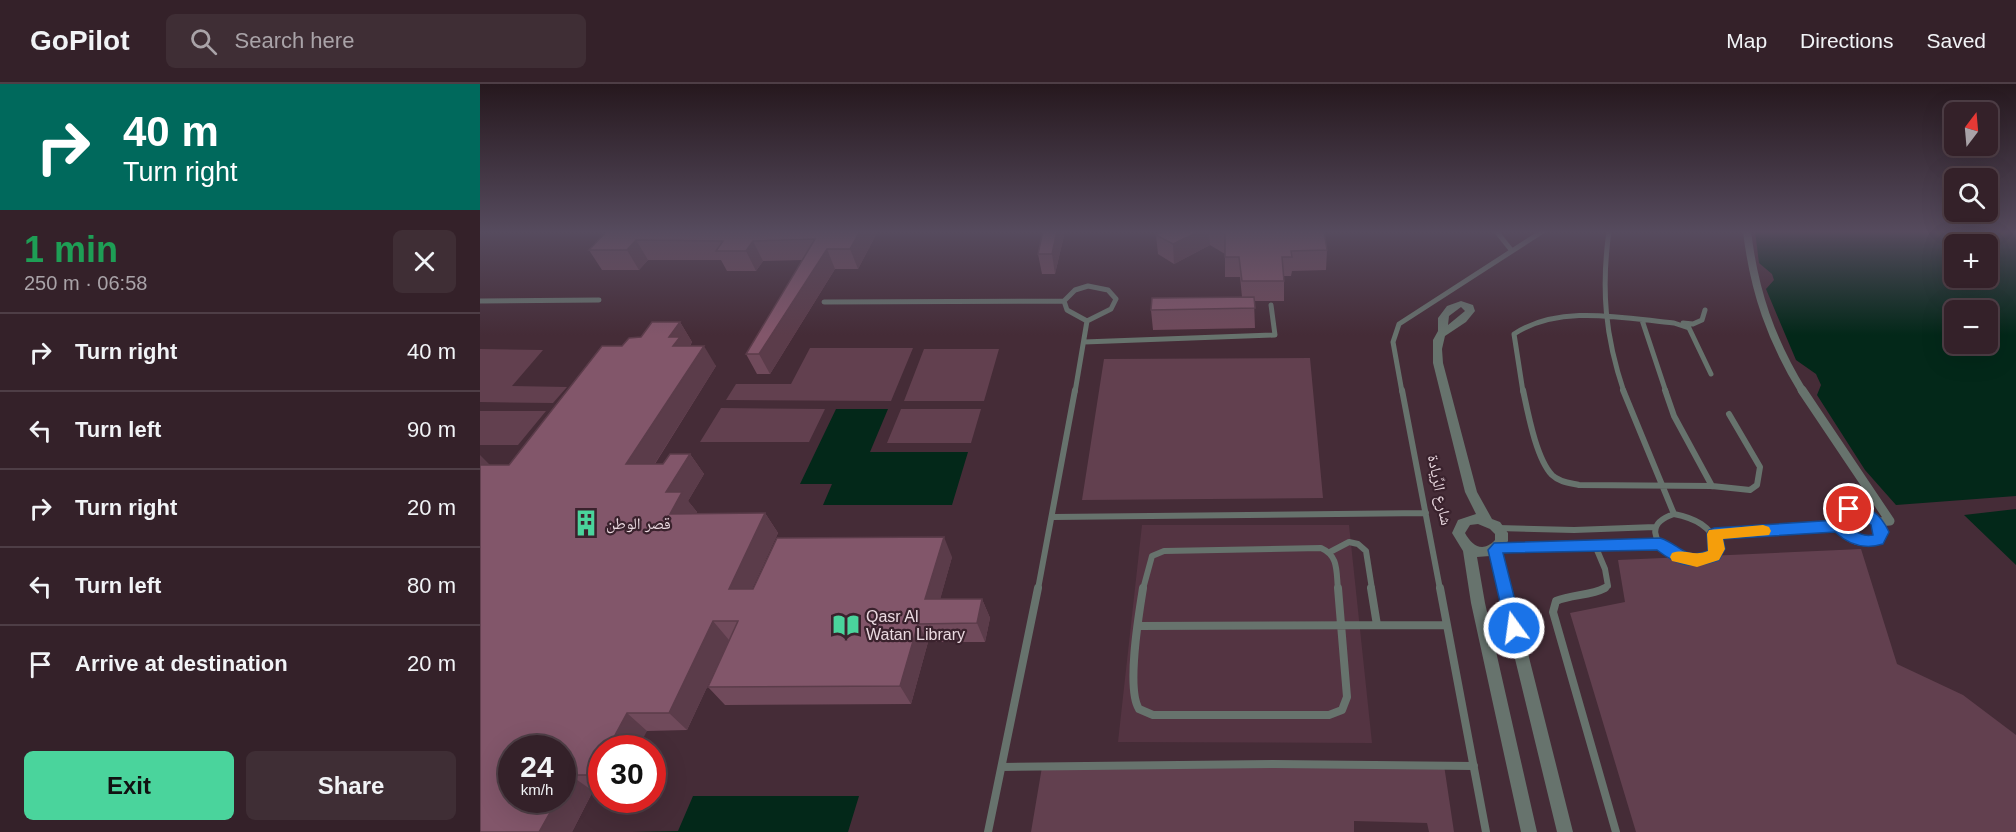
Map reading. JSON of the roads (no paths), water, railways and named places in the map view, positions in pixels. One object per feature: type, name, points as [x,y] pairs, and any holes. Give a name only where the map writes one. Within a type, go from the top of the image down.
[{"type":"street","points":[[1750,266],[1757,296],[1773,338],[1801,389],[1890,521],[1876,522]]},
{"type":"street","name":"شارع الرِّيادة","points":[[1443,330],[1437,338],[1438,363],[1470,492],[1486,520]]},
{"type":"street","name":"شارع الرِّيادة","points":[[1467,520],[1470,492]]},
{"type":"street","points":[[1497,548],[1483,552],[1469,548],[1458,533],[1462,524],[1467,520],[1486,520],[1498,528],[1502,538],[1497,548],[1565,832]]},
{"type":"street","points":[[1469,548],[1478,603],[1529,832]]},
{"type":"lane","name":"شارع الرِّيادة","points":[[1486,832],[1393,342],[1395,330],[1405,319],[1487,266]]},
{"type":"lane","points":[[1603,266],[1604,317],[1614,363],[1674,514]]},
{"type":"lane","points":[[1064,301],[1070,293],[1081,287],[1096,286],[1110,290],[1115,297],[1114,304],[1104,313],[1087,321]]},
{"type":"lane","points":[[480,301],[599,300]]},
{"type":"lane","points":[[824,302],[1064,301]]},
{"type":"lane","points":[[1064,301],[1067,310],[1087,321]]},
{"type":"lane","points":[[1084,342],[1275,335],[1271,305]]},
{"type":"lane","points":[[1705,310],[1702,320],[1693,324],[1568,315],[1520,330],[1514,334],[1527,409],[1549,471],[1554,477],[1583,485],[1712,486],[1750,490],[1757,485],[1761,477],[1760,467],[1729,414]]},
{"type":"lane","points":[[1641,320],[1674,416],[1712,486]]},
{"type":"lane","points":[[988,832],[1053,517],[1087,321]]},
{"type":"lane","points":[[1674,323],[1689,328],[1711,374]]},
{"type":"lane","points":[[1856,510],[1876,522],[1882,532],[1881,536],[1872,542],[1865,542],[1850,536],[1838,526],[1836,511],[1856,510]]},
{"type":"lane","points":[[1053,517],[1426,513]]},
{"type":"lane","points":[[1683,514],[1701,522],[1714,534],[1717,549],[1713,556],[1697,561],[1676,556],[1660,544],[1654,527],[1660,518],[1683,514]]},
{"type":"lane","points":[[1714,534],[1838,526]]},
{"type":"lane","points":[[1498,528],[1574,530],[1654,527]]},
{"type":"lane","points":[[1330,552],[1343,543],[1354,542],[1360,544],[1366,551],[1377,625]]},
{"type":"lane","points":[[1497,548],[1594,543],[1660,544]]},
{"type":"lane","points":[[1594,543],[1605,569],[1608,586],[1599,593],[1564,596],[1556,601],[1553,612],[1616,832]]},
{"type":"lane","points":[[1321,548],[1330,552],[1335,558],[1347,697],[1342,710],[1329,715],[1153,715],[1145,713],[1135,703],[1139,626],[1146,567],[1148,561],[1157,553],[1321,548]]},
{"type":"lane","points":[[1139,626],[1447,625]]},
{"type":"lane","points":[[1002,767],[1275,764],[1474,766]]},
{"type":"place","name":"قصر الوطن","points":[[586,523]]},
{"type":"place","name":"Qasr Al Watan Library","points":[[846,625]]}]
